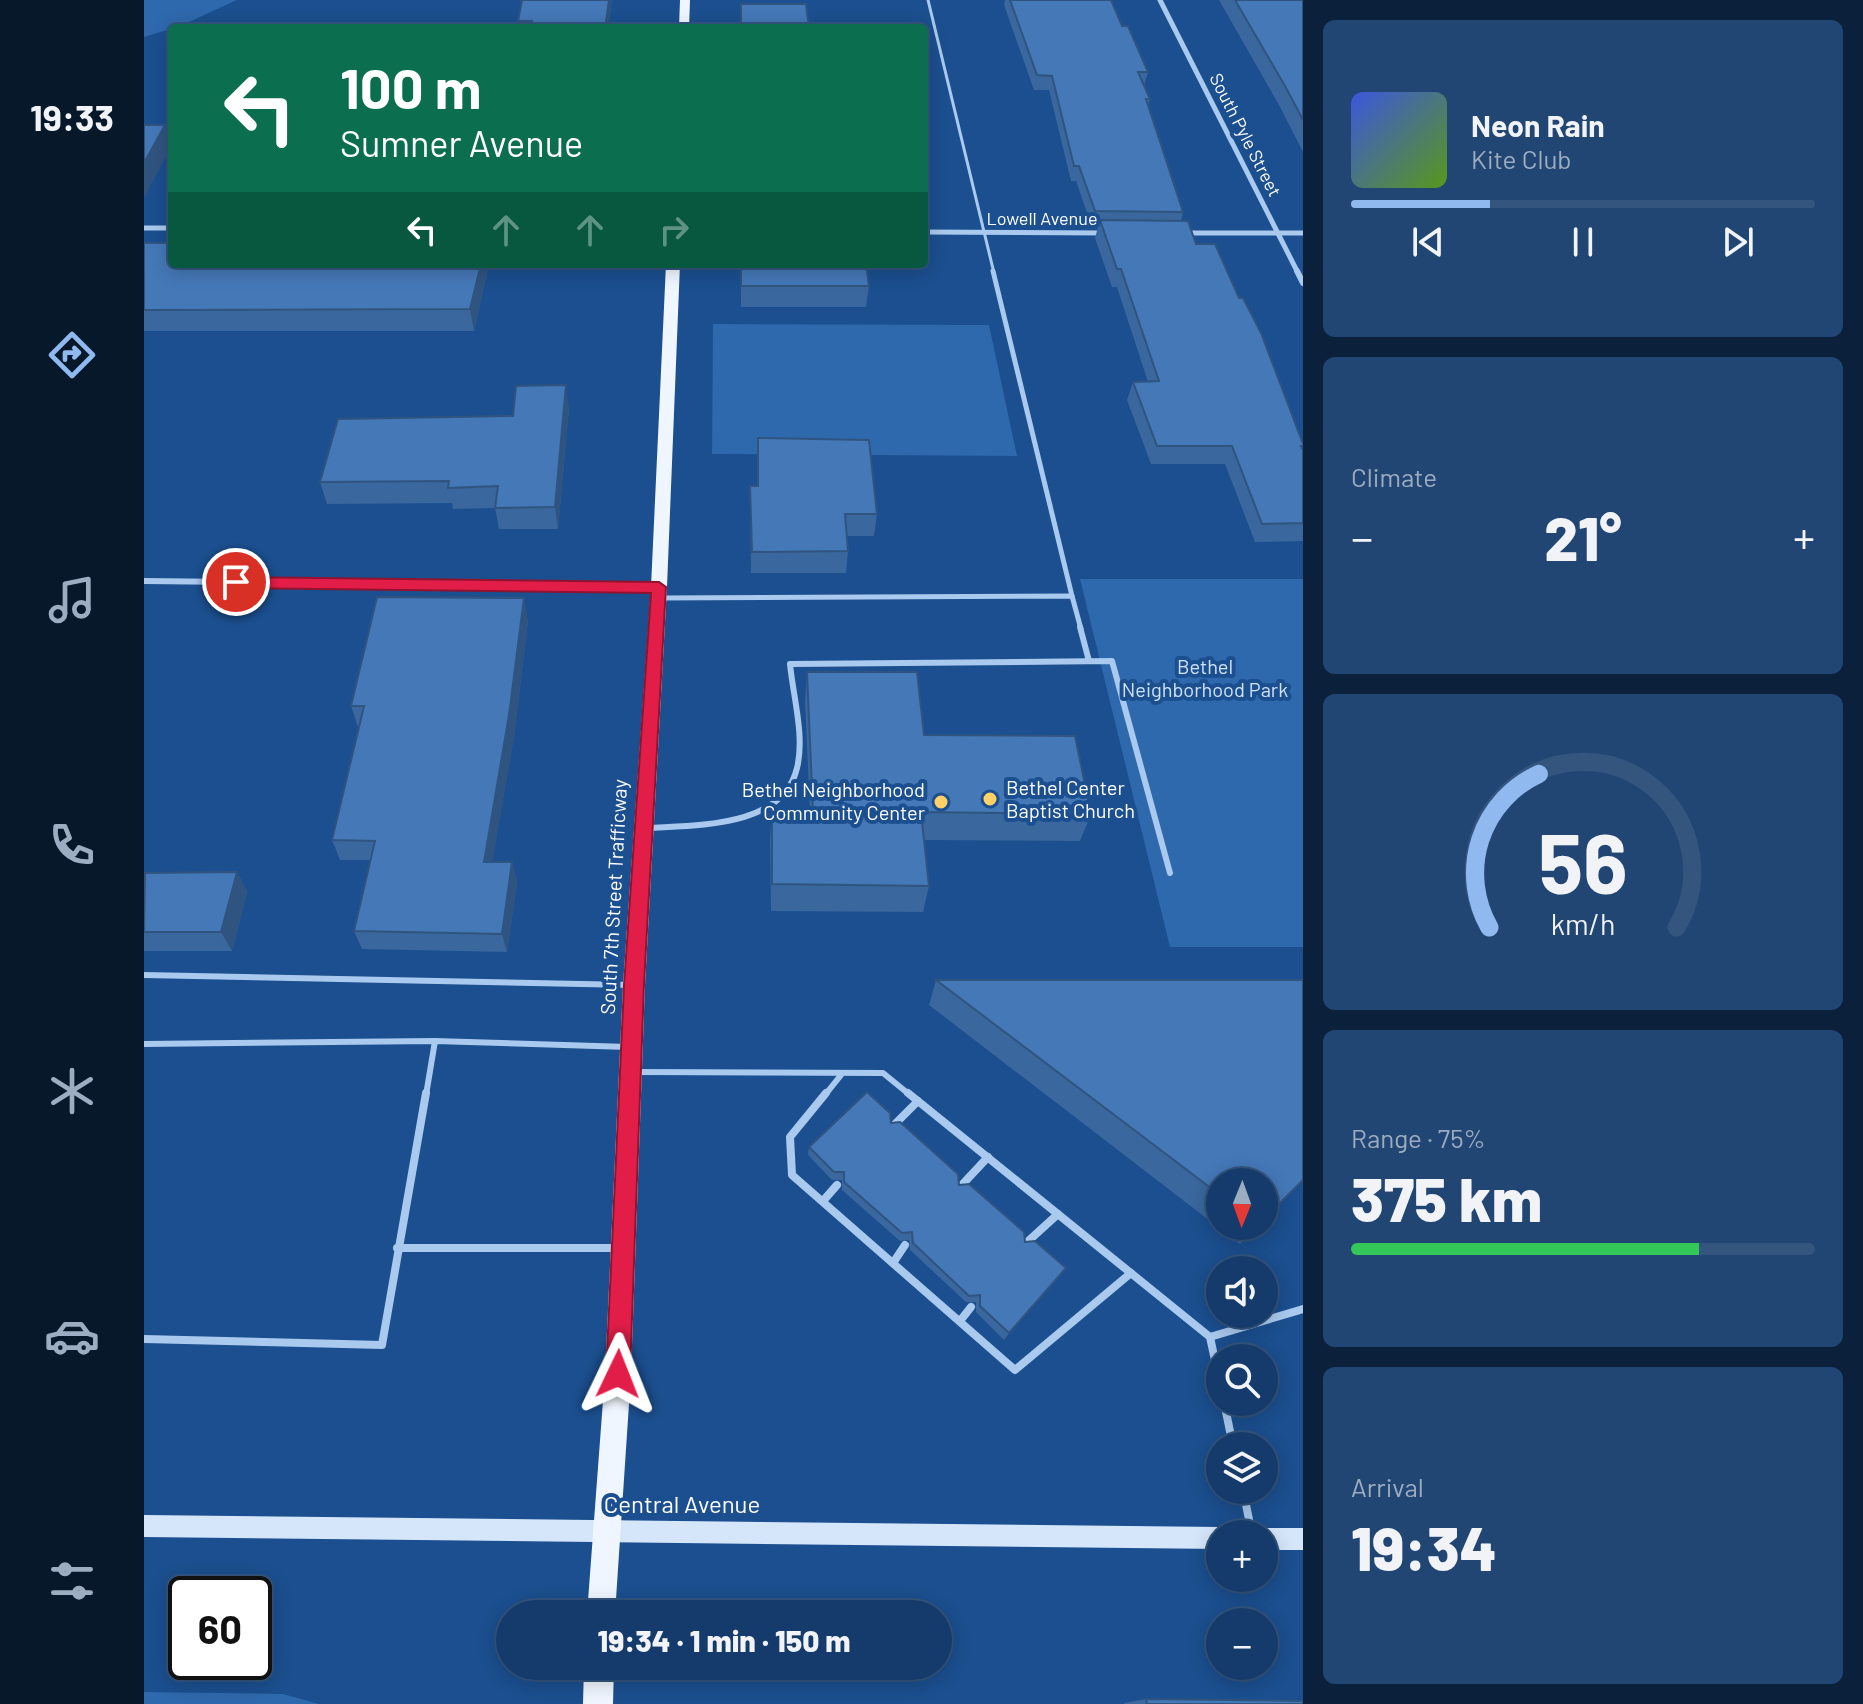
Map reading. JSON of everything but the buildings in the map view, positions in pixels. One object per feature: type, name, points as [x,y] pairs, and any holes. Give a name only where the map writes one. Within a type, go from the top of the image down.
[{"type":"main road","points":[[684,24],[685,0]]},
{"type":"main road","name":"South 7th Street Trafficway","points":[[602,1600],[618,1374],[634,985],[658,593],[673,268]]},
{"type":"main road","name":"Central Avenue","points":[[144,1526],[605,1532],[746,1530],[1206,1538]]},
{"type":"main road","points":[[1278,1539],[1303,1539]]},
{"type":"main road","points":[[598,1704],[599,1680]]},
{"type":"street","name":"South Pyle Street","points":[[1160,0],[1303,283]]},
{"type":"street","points":[[144,228],[168,228]]},
{"type":"street","name":"Lowell Avenue","points":[[928,232],[1108,233]]},
{"type":"street","points":[[1170,233],[1303,233]]},
{"type":"street","points":[[144,581],[658,593]]},
{"type":"lane","points":[[928,0],[1089,661]]},
{"type":"lane","points":[[658,593],[1072,596]]},
{"type":"lane","points":[[644,829],[729,820],[761,811],[788,790],[797,768],[790,664],[1112,661],[1170,873]]},
{"type":"lane","points":[[144,975],[634,985]]},
{"type":"lane","points":[[144,1339],[382,1345],[435,1041]]},
{"type":"lane","points":[[144,1044],[435,1041],[632,1060],[841,1075],[883,1073],[1210,1337],[1211,1344]]},
{"type":"lane","points":[[841,1075],[790,1137],[792,1175],[1015,1370],[1131,1273]]},
{"type":"lane","points":[[893,1126],[918,1101]]},
{"type":"lane","points":[[960,1187],[988,1157]]},
{"type":"lane","points":[[823,1201],[837,1185]]},
{"type":"lane","points":[[1025,1244],[1058,1214]]},
{"type":"lane","points":[[893,1263],[905,1245]]},
{"type":"lane","points":[[397,1248],[623,1248]]},
{"type":"lane","points":[[960,1321],[971,1307]]},
{"type":"lane","points":[[1210,1337],[1303,1309]]},
{"type":"green space","points":[[144,0],[237,0],[184,24],[168,24],[168,30],[144,37]]},
{"type":"green space","points":[[713,324],[989,325],[1017,456],[712,454]]},
{"type":"green space","name":"Bethel Neighborhood Park","points":[[1080,579],[1303,579],[1303,947],[1170,947]]},
{"type":"green space","points":[[144,1692],[283,1694],[319,1704],[144,1704]]},
{"type":"place","name":"Bethel Center Baptist Church","points":[[990,799]]},
{"type":"place","name":"Bethel Neighborhood Community Center","points":[[941,802]]},
{"type":"route","points":[[236,582],[659,587],[634,985],[618,1374]]}]
